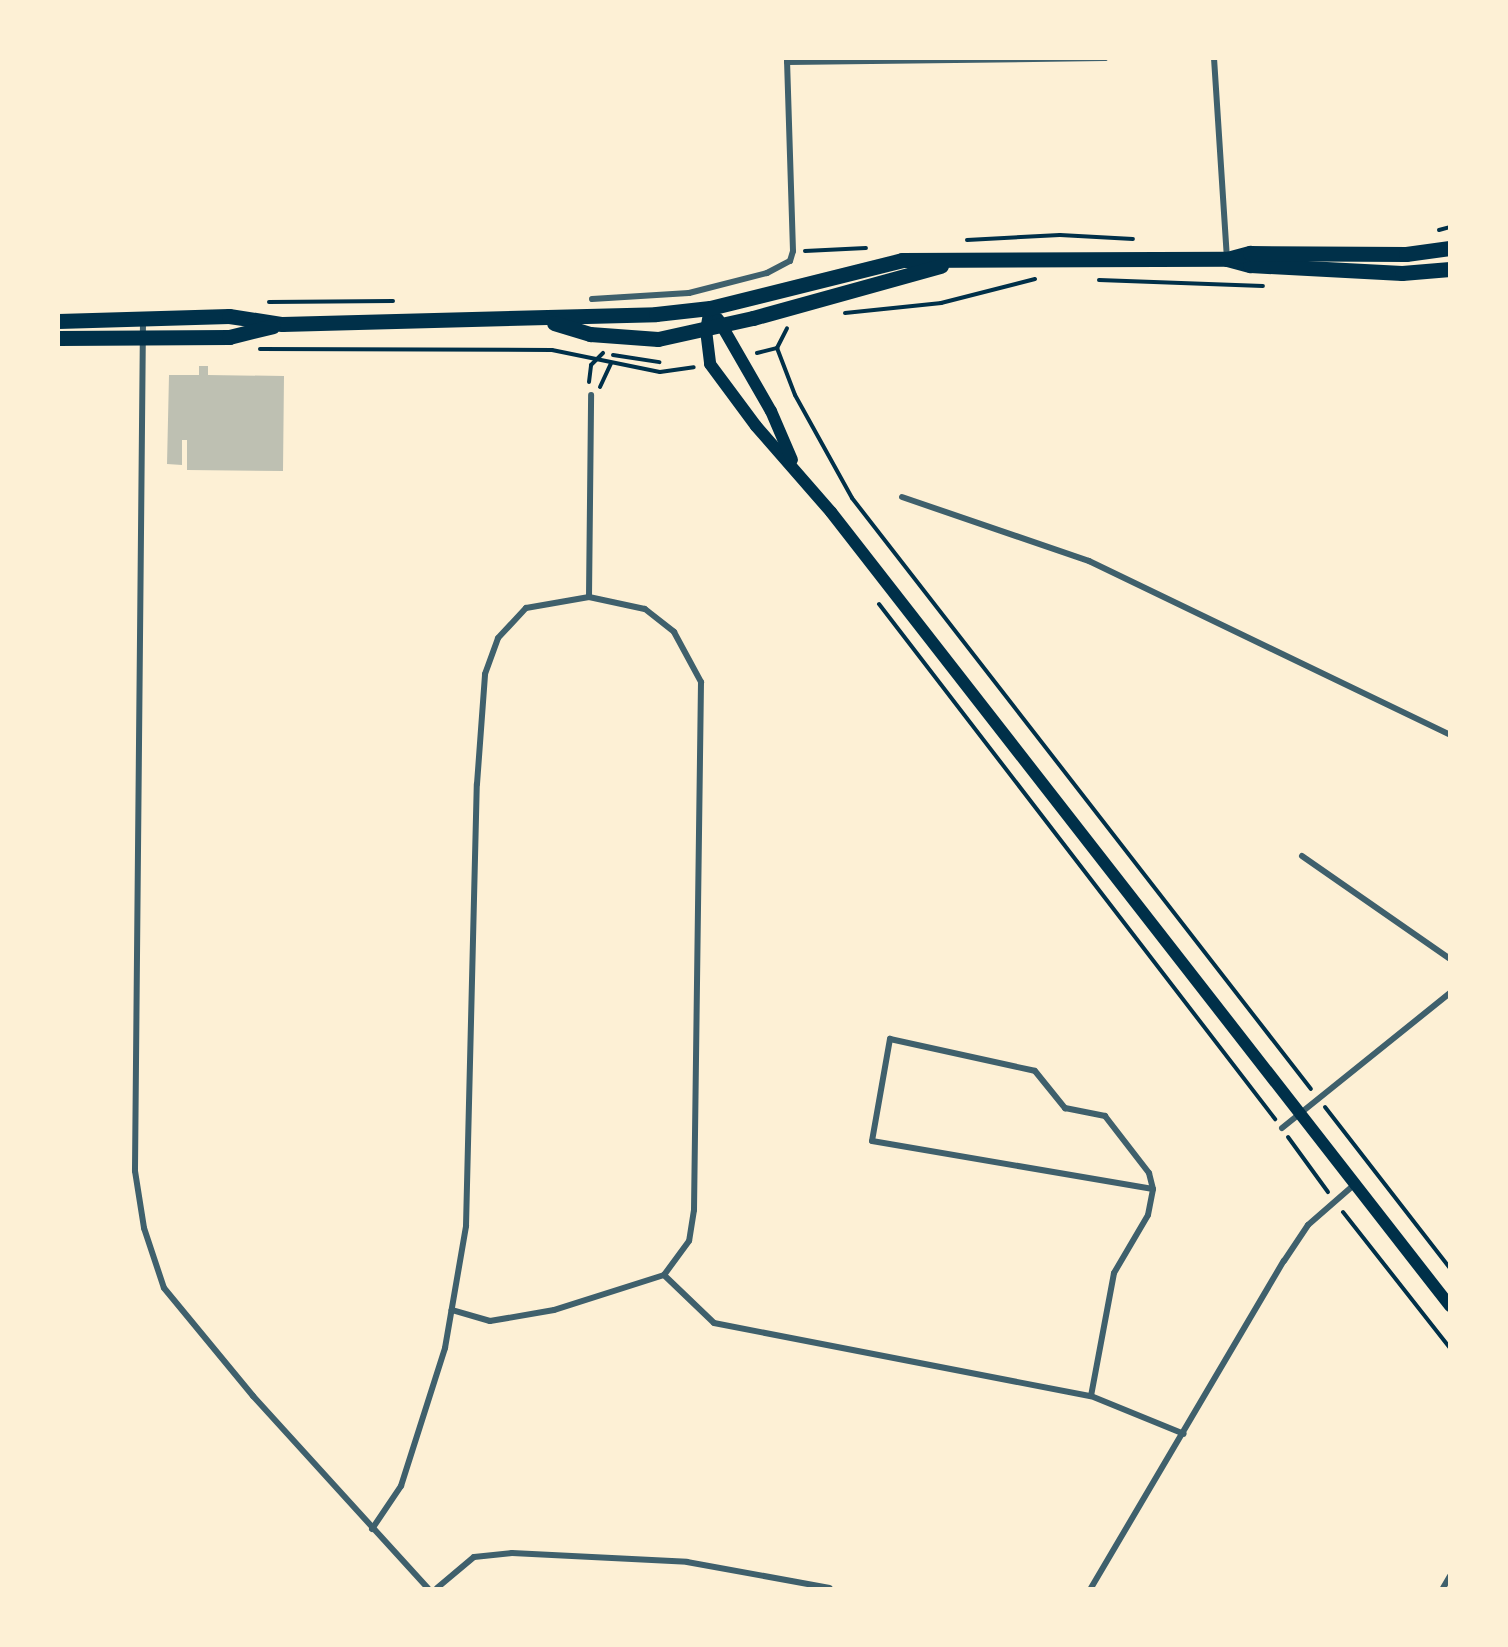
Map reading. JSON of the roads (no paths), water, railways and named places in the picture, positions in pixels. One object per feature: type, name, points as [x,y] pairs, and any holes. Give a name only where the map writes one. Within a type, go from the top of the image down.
[{"type":"main road","points":[[58,321],[229,316],[282,324],[542,320],[710,308],[902,260],[1227,259],[1250,253],[1406,254],[1449,248]]},
{"type":"main road","points":[[1227,259],[1250,265],[1402,273],[1449,269]]},
{"type":"main road","points":[[542,320],[590,334],[658,339],[722,326],[956,261]]},
{"type":"main road","points":[[710,308],[771,411],[795,467]]},
{"type":"main road","points":[[710,308],[706,330],[710,364],[756,426],[795,467],[1449,1306]]},
{"type":"main road","points":[[58,338],[229,337],[282,324]]},
{"type":"street","points":[[592,299],[655,297],[707,289],[781,267],[793,251],[787,60],[1105,58]]},
{"type":"street","points":[[1214,58],[1227,259]]},
{"type":"street","points":[[143,320],[135,1171],[144,1228],[164,1288],[372,1529],[428,1588]]},
{"type":"street","points":[[589,597],[591,395]]},
{"type":"street","points":[[902,497],[1089,561],[1449,735]]},
{"type":"street","points":[[372,1529],[401,1486],[445,1347],[466,1226],[477,784],[485,674],[498,638],[526,608],[589,597],[645,609],[674,632],[701,682],[694,1210],[689,1241],[664,1275],[554,1310],[490,1321],[452,1310]]},
{"type":"street","points":[[1302,856],[1449,959]]},
{"type":"street","points":[[1282,1128],[1449,993]]},
{"type":"street","points":[[1091,1396],[1114,1273],[1148,1215],[1153,1189],[1149,1173],[1105,1116],[1065,1108],[1035,1071],[890,1039],[872,1141],[980,1162],[1153,1189]]},
{"type":"street","points":[[1091,1588],[1184,1434],[1284,1261],[1308,1225],[1355,1184]]},
{"type":"street","points":[[664,1275],[714,1323],[1091,1396],[1184,1434]]},
{"type":"street","points":[[437,1588],[474,1557],[512,1553],[687,1562],[830,1588]]},
{"type":"street","points":[[1443,1588],[1449,1576]]}]
